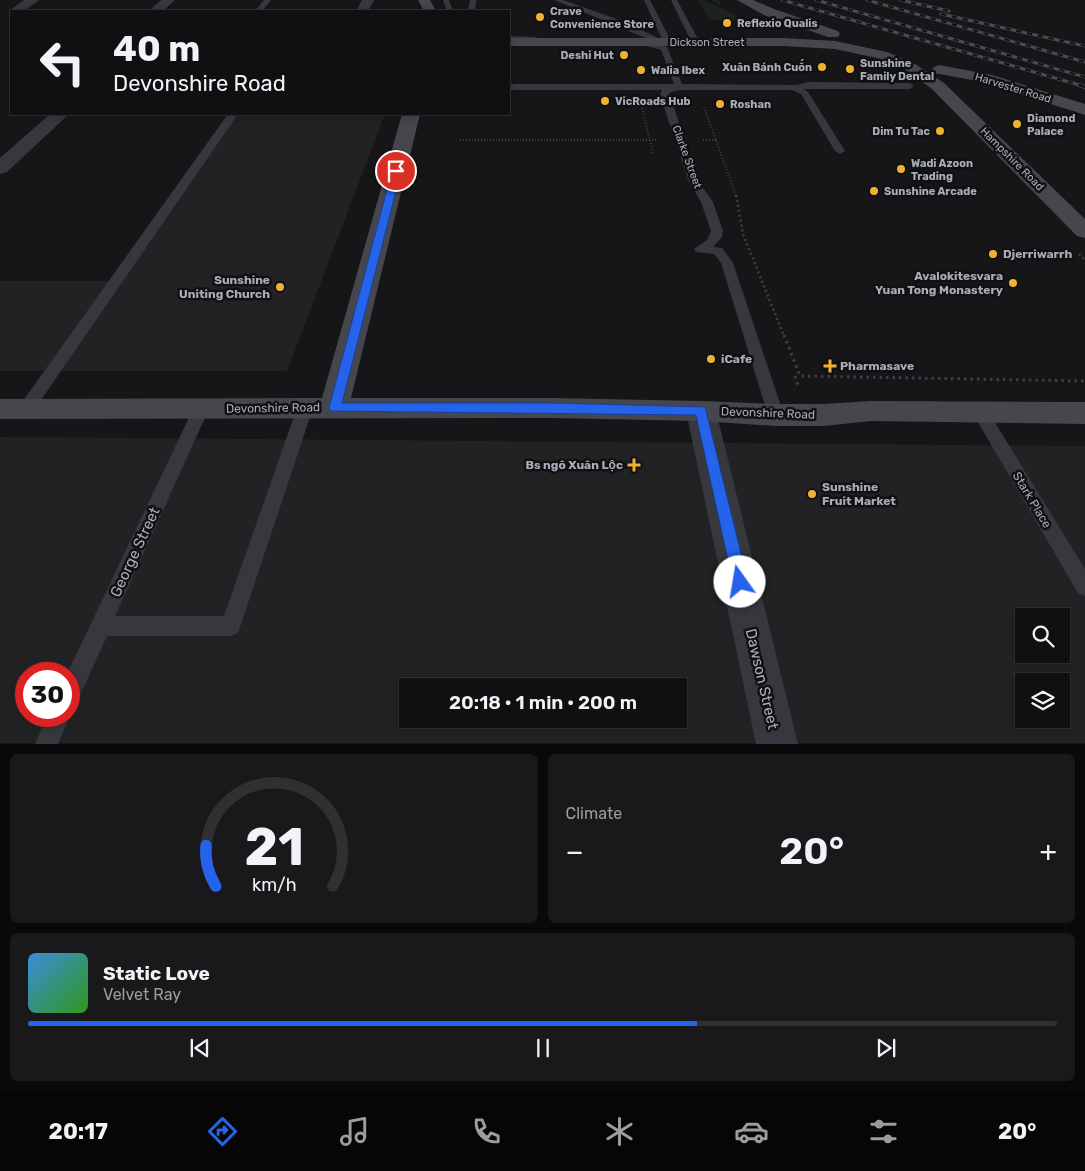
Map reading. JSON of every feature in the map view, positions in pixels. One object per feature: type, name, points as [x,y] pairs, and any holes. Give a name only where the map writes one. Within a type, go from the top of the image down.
[{"type":"street","points":[[17,10],[33,0]]},
{"type":"street","points":[[157,10],[169,0]]},
{"type":"street","name":"Hampshire Road","points":[[743,0],[775,15],[856,40],[906,59],[939,68],[1085,231]]},
{"type":"street","name":"Dickson Street","points":[[510,42],[535,40],[649,40],[805,42],[844,47],[906,59]]},
{"type":"street","name":"Harvester Road","points":[[939,68],[1085,102]]},
{"type":"street","name":"Harvester Road","points":[[939,68],[986,78],[1085,110]]},
{"type":"street","points":[[0,168],[59,115]]},
{"type":"street","points":[[334,408],[411,115]]},
{"type":"street","points":[[0,148],[22,148]]},
{"type":"street","name":"Devonshire Road","points":[[13,409],[552,408],[701,410],[776,415],[824,415],[871,411],[1085,413]]},
{"type":"street","name":"Dawson Street","points":[[701,410],[777,744]]},
{"type":"lane","points":[[259,10],[268,0]]},
{"type":"lane","points":[[557,0],[622,24],[664,49],[679,87]]},
{"type":"lane","points":[[647,0],[666,39]]},
{"type":"lane","points":[[674,0],[694,39]]},
{"type":"lane","points":[[510,29],[535,40]]},
{"type":"lane","points":[[510,38],[535,40]]},
{"type":"lane","points":[[649,40],[808,40],[860,47],[906,59]]},
{"type":"lane","points":[[510,87],[797,88],[808,85],[910,86]]},
{"type":"lane","name":"Clarke Street","points":[[679,87],[666,91],[664,95],[694,182],[707,202],[717,234],[710,243],[700,249],[718,251],[727,263],[776,415]]},
{"type":"lane","points":[[797,88],[805,93],[840,151]]},
{"type":"lane","points":[[13,409],[232,115]]},
{"type":"lane","points":[[100,626],[231,626],[305,408]]},
{"type":"lane","name":"George Street","points":[[80,670],[201,409]]},
{"type":"lane","name":"Stark Place","points":[[980,412],[1085,587]]},
{"type":"lane","points":[[46,744],[53,727]]},
{"type":"path","points":[[697,87],[731,178],[742,218],[743,234],[800,376],[1085,381]]},
{"type":"path","points":[[637,88],[653,153]]},
{"type":"path","points":[[460,140],[717,140]]},
{"type":"path","points":[[731,178],[736,178]]},
{"type":"shaded area","points":[[703,0],[740,17],[733,20],[710,20],[698,1]]},
{"type":"shaded area","points":[[234,115],[385,115],[287,371],[0,371],[0,281],[113,281]]},
{"type":"shaded area","points":[[0,437],[1085,446],[1085,743],[0,743]]},
{"type":"railway","points":[[782,0],[1083,86]]},
{"type":"railway","points":[[816,0],[1085,77]]},
{"type":"railway","points":[[867,0],[1085,62]]},
{"type":"railway","points":[[900,0],[949,11]]},
{"type":"railway","points":[[941,14],[1085,46]]},
{"type":"railway","points":[[1079,85],[1085,87]]},
{"type":"place","name":"Crave Convenience Store","points":[[540,17]]},
{"type":"place","name":"Reflexio Qualis","points":[[727,23]]},
{"type":"place","name":"Deshi Hut","points":[[624,55]]},
{"type":"place","name":"Xuân Bánh Cuốn","points":[[822,67]]},
{"type":"place","name":"Sunshine Family Dental","points":[[850,69]]},
{"type":"place","name":"Walia Ibex","points":[[641,70]]},
{"type":"place","name":"VicRoads Hub","points":[[605,101]]},
{"type":"place","name":"Roshan","points":[[720,104]]},
{"type":"place","name":"Diamond Palace","points":[[1017,124]]},
{"type":"place","name":"Dim Tu Tac","points":[[940,131]]},
{"type":"place","name":"Wadi Azoon Trading","points":[[901,169]]},
{"type":"place","name":"Sunshine Arcade","points":[[874,191]]},
{"type":"place","name":"Djerriwarrh","points":[[993,254]]},
{"type":"place","name":"Avalokitesvara Yuan Tong Monastery","points":[[1013,283]]},
{"type":"place","name":"Sunshine Uniting Church","points":[[280,287]]},
{"type":"place","name":"iCafe","points":[[711,359]]},
{"type":"place","name":"Pharmasave","points":[[830,366]]},
{"type":"place","name":"Bs ngô Xuân Lộc","points":[[634,465]]},
{"type":"place","name":"Sunshine Fruit Market","points":[[812,494]]},
{"type":"route","points":[[396,171],[334,408],[701,410],[740,582]]}]
